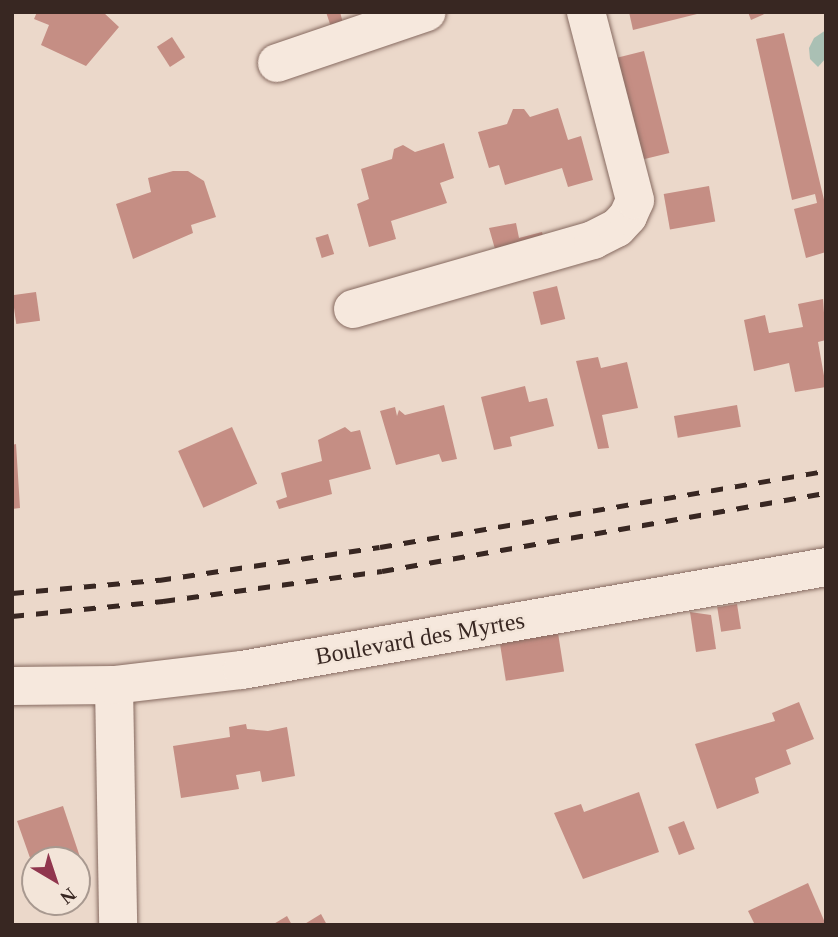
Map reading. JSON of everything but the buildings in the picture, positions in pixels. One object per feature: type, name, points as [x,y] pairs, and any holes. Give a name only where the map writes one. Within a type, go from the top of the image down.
[{"type":"street","points":[[277,63],[427,12]]},
{"type":"street","points":[[353,310],[593,240],[618,228],[628,216],[635,200],[586,12]]},
{"type":"street","name":"Boulevard des Myrtes","points":[[12,686],[114,685],[243,670],[826,567]]},
{"type":"street","points":[[111,922],[114,685]]},
{"type":"shaded area","points":[[826,30],[826,58],[818,67],[810,59],[809,48],[814,38]]},
{"type":"railway","points":[[12,593],[159,580],[380,547],[826,471]]},
{"type":"railway","points":[[12,616],[163,601],[382,571],[826,493]]}]
